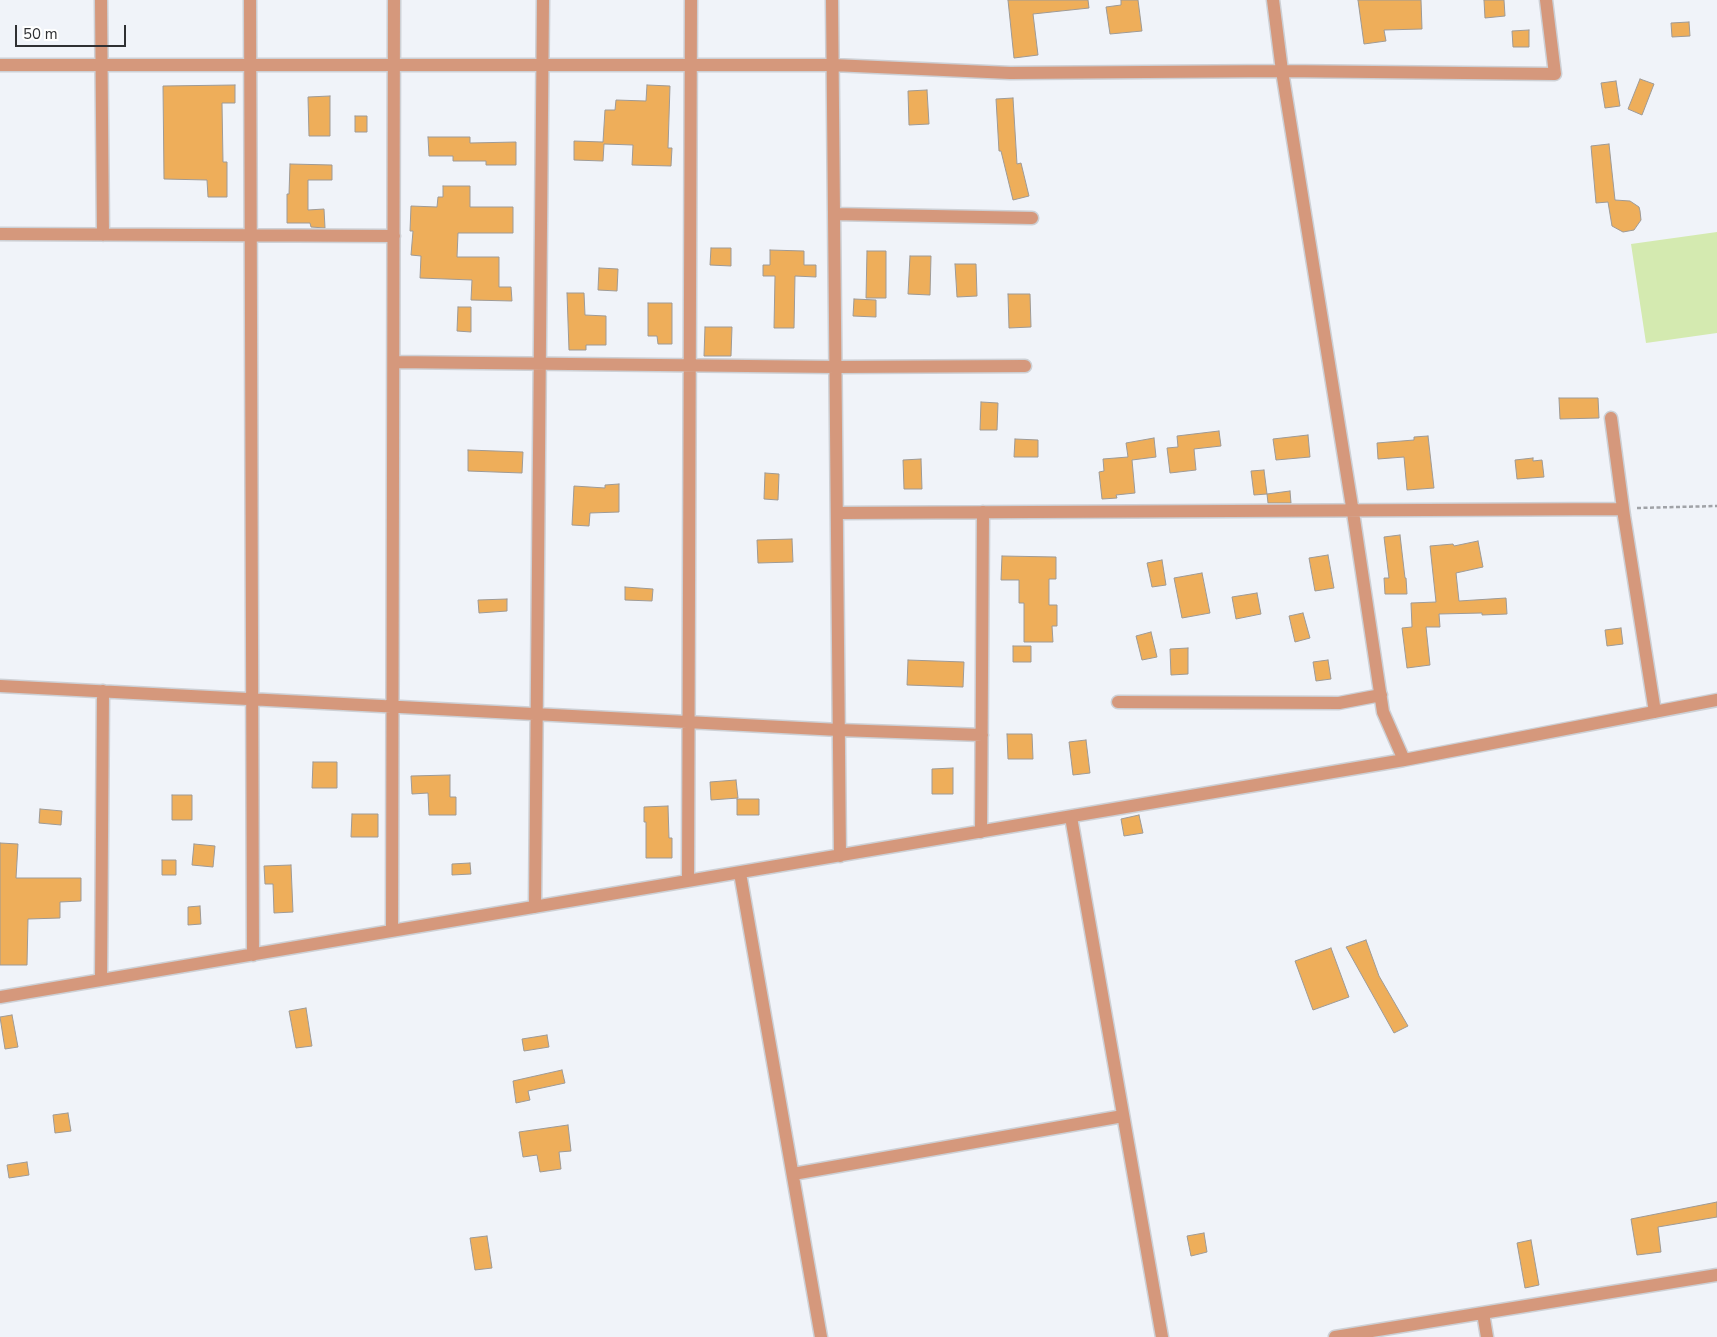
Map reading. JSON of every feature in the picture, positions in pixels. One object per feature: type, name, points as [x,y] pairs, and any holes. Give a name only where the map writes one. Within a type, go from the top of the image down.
[{"type":"street","points":[[101,0],[103,235]]},
{"type":"street","points":[[250,0],[253,955]]},
{"type":"street","points":[[392,931],[394,0]]},
{"type":"street","points":[[535,907],[543,0]]},
{"type":"street","points":[[688,881],[691,0]]},
{"type":"street","points":[[832,0],[840,856]]},
{"type":"street","points":[[1273,0],[1282,71],[1353,510],[1383,712],[1404,760]]},
{"type":"street","points":[[0,65],[833,65],[1010,73],[1282,71],[1555,74],[1546,0]]},
{"type":"street","points":[[834,214],[1032,218]]},
{"type":"street","points":[[0,234],[394,236]]},
{"type":"street","points":[[394,362],[836,367],[1025,366]]},
{"type":"street","points":[[1611,418],[1655,712]]},
{"type":"street","points":[[837,513],[1623,508]]},
{"type":"street","points":[[981,832],[983,512]]},
{"type":"street","points":[[0,686],[838,730],[982,735]]},
{"type":"street","points":[[101,980],[103,691]]},
{"type":"street","points":[[1118,702],[1339,703],[1381,695]]},
{"type":"street","points":[[0,998],[1404,760],[1717,700]]},
{"type":"street","points":[[1070,817],[1162,1337]]},
{"type":"street","points":[[740,873],[821,1337]]},
{"type":"street","points":[[792,1174],[1123,1116]]},
{"type":"street","points":[[1335,1337],[1717,1275]]},
{"type":"street","points":[[1483,1313],[1488,1337]]},
{"type":"path","points":[[1623,508],[1717,506]]},
{"type":"green space","points":[[1717,232],[1717,333],[1646,343],[1631,244]]},
{"type":"building","points":[[1008,0],[1088,0],[1089,8],[1033,14],[1038,55],[1014,58]]},
{"type":"building","points":[[1121,0],[1138,0],[1142,31],[1110,34],[1106,7],[1121,5]]},
{"type":"building","points":[[1358,0],[1421,0],[1422,29],[1384,30],[1386,41],[1364,44]]},
{"type":"building","points":[[1484,0],[1504,0],[1505,16],[1485,18]]},
{"type":"building","points":[[1689,22],[1690,36],[1672,37],[1671,23]]},
{"type":"building","points":[[1529,30],[1529,47],[1513,47],[1512,31]]},
{"type":"building","points":[[1640,79],[1654,84],[1642,115],[1628,109]]},
{"type":"building","points":[[1616,81],[1620,106],[1605,108],[1601,83]]},
{"type":"building","points":[[235,85],[235,103],[222,103],[223,162],[227,162],[227,197],[208,197],[207,180],[164,179],[163,86]]},
{"type":"building","points":[[647,85],[670,86],[668,148],[672,148],[671,166],[632,165],[633,145],[604,144],[603,161],[574,160],[574,141],[603,142],[605,110],[615,110],[616,100],[646,101]]},
{"type":"building","points":[[927,90],[929,124],[909,125],[908,91]]},
{"type":"building","points":[[330,96],[330,136],[309,136],[308,97]]},
{"type":"building","points":[[1013,98],[1017,164],[1021,163],[1029,196],[1013,200],[1001,151],[999,151],[996,99]]},
{"type":"building","points":[[355,116],[367,116],[367,132],[355,132]]},
{"type":"building","points":[[428,137],[470,137],[470,143],[516,142],[516,165],[486,165],[486,161],[453,161],[453,156],[429,156]]},
{"type":"building","points":[[1609,144],[1615,200],[1630,201],[1639,207],[1641,220],[1634,230],[1623,232],[1612,226],[1608,202],[1596,203],[1591,146]]},
{"type":"building","points":[[290,164],[332,165],[332,180],[308,180],[308,210],[324,209],[325,228],[311,227],[310,223],[287,223]]},
{"type":"building","points":[[443,186],[470,186],[470,207],[513,207],[513,233],[458,233],[457,257],[499,257],[499,287],[511,287],[512,301],[471,300],[472,280],[420,278],[421,256],[411,255],[413,231],[410,231],[411,206],[437,207],[438,197],[443,197]]},
{"type":"building","points":[[711,248],[731,248],[731,266],[710,265]]},
{"type":"building","points":[[770,250],[804,251],[804,265],[816,265],[816,277],[795,276],[794,328],[774,328],[775,276],[763,276],[763,265],[770,265]]},
{"type":"building","points":[[867,251],[886,251],[886,298],[866,298]]},
{"type":"building","points":[[910,256],[931,256],[930,295],[908,294]]},
{"type":"building","points":[[955,264],[976,264],[977,296],[957,297]]},
{"type":"building","points":[[599,268],[618,269],[617,291],[598,290]]},
{"type":"building","points":[[567,293],[584,293],[585,315],[606,316],[606,345],[586,345],[586,350],[569,350]]},
{"type":"building","points":[[1008,294],[1030,294],[1031,327],[1009,328]]},
{"type":"building","points":[[854,299],[876,300],[876,317],[853,316]]},
{"type":"building","points":[[648,303],[672,303],[672,344],[658,344],[657,336],[648,336]]},
{"type":"building","points":[[458,307],[471,307],[471,332],[457,331]]},
{"type":"building","points":[[705,327],[732,327],[731,356],[704,356]]},
{"type":"building","points":[[1559,398],[1598,398],[1599,418],[1560,419]]},
{"type":"building","points":[[981,402],[998,403],[997,430],[980,430]]},
{"type":"building","points":[[1219,431],[1221,446],[1194,449],[1196,470],[1170,473],[1167,448],[1178,447],[1177,436]]},
{"type":"building","points":[[1308,435],[1310,457],[1276,460],[1273,439]]},
{"type":"building","points":[[1428,436],[1434,488],[1407,490],[1404,457],[1378,459],[1377,443],[1414,440],[1414,437]]},
{"type":"building","points":[[1154,438],[1156,457],[1132,460],[1135,493],[1116,495],[1117,498],[1102,499],[1099,472],[1104,471],[1103,459],[1128,457],[1126,443]]},
{"type":"building","points":[[1015,439],[1038,440],[1038,457],[1014,457]]},
{"type":"building","points":[[468,450],[523,452],[522,473],[468,471]]},
{"type":"building","points":[[1533,458],[1533,461],[1542,460],[1544,477],[1517,479],[1515,460]]},
{"type":"building","points":[[921,459],[922,489],[904,489],[903,460]]},
{"type":"building","points":[[1264,470],[1267,494],[1254,495],[1251,471]]},
{"type":"building","points":[[765,473],[779,474],[778,500],[764,499]]},
{"type":"building","points":[[619,484],[619,512],[590,513],[589,526],[572,525],[574,486],[605,488],[605,485]]},
{"type":"building","points":[[1290,491],[1291,503],[1268,503],[1267,494]]},
{"type":"building","points":[[1400,535],[1407,594],[1385,594],[1384,578],[1389,578],[1384,537]]},
{"type":"building","points":[[792,539],[793,562],[758,563],[757,540]]},
{"type":"building","points":[[1478,541],[1483,567],[1456,573],[1459,601],[1506,598],[1507,614],[1439,614],[1440,627],[1426,627],[1430,665],[1407,668],[1402,628],[1412,627],[1411,603],[1436,602],[1430,546],[1453,544],[1454,546]]},
{"type":"building","points":[[1328,555],[1334,588],[1315,591],[1309,558]]},
{"type":"building","points":[[1002,556],[1056,557],[1056,579],[1049,579],[1049,605],[1057,605],[1057,626],[1052,626],[1053,642],[1024,642],[1024,603],[1019,603],[1019,580],[1001,580]]},
{"type":"building","points":[[1162,560],[1166,585],[1152,587],[1147,563]]},
{"type":"building","points":[[1202,573],[1210,613],[1182,618],[1174,578]]},
{"type":"building","points":[[625,587],[653,589],[652,601],[625,600]]},
{"type":"building","points":[[1257,593],[1261,614],[1236,619],[1232,597]]},
{"type":"building","points":[[507,599],[507,611],[479,613],[478,600]]},
{"type":"building","points":[[1303,613],[1310,638],[1295,642],[1289,616]]},
{"type":"building","points":[[1621,628],[1623,644],[1607,646],[1605,630]]},
{"type":"building","points":[[1151,632],[1157,657],[1142,660],[1136,636]]},
{"type":"building","points":[[1013,646],[1031,646],[1031,662],[1013,662]]},
{"type":"building","points":[[1188,648],[1188,674],[1171,675],[1170,649]]},
{"type":"building","points":[[908,660],[964,662],[963,687],[907,685]]},
{"type":"building","points":[[1328,660],[1331,679],[1316,681],[1313,662]]},
{"type":"building","points":[[1007,734],[1032,734],[1033,759],[1008,759]]},
{"type":"building","points":[[1086,740],[1090,773],[1073,775],[1069,742]]},
{"type":"building","points":[[313,762],[337,762],[337,788],[312,788]]},
{"type":"building","points":[[953,768],[953,794],[932,794],[932,769]]},
{"type":"building","points":[[450,775],[450,797],[456,797],[456,815],[429,815],[428,793],[412,794],[411,776]]},
{"type":"building","points":[[736,780],[738,798],[711,800],[710,782]]},
{"type":"building","points":[[172,795],[192,795],[192,820],[172,820]]},
{"type":"building","points":[[737,799],[759,799],[759,815],[737,815]]},
{"type":"building","points":[[668,806],[669,838],[672,838],[672,858],[646,858],[644,807]]},
{"type":"building","points":[[40,809],[62,811],[61,825],[39,823]]},
{"type":"building","points":[[352,814],[378,814],[378,837],[351,837]]},
{"type":"building","points":[[1139,815],[1143,833],[1124,836],[1121,819]]},
{"type":"building","points":[[0,843],[18,844],[16,878],[81,878],[81,901],[60,902],[60,918],[28,919],[27,965],[0,965]]},
{"type":"building","points":[[194,844],[215,846],[213,867],[192,865]]},
{"type":"building","points":[[162,860],[176,860],[176,875],[162,875]]},
{"type":"building","points":[[470,863],[471,874],[452,875],[452,864]]},
{"type":"building","points":[[291,865],[293,912],[274,913],[273,884],[265,884],[264,866]]},
{"type":"building","points":[[200,906],[201,924],[188,925],[188,907]]},
{"type":"building","points":[[1366,940],[1379,976],[1408,1026],[1394,1033],[1346,947]]},
{"type":"building","points":[[1331,948],[1349,997],[1313,1010],[1295,961]]},
{"type":"building","points":[[306,1008],[312,1046],[296,1048],[289,1011]]},
{"type":"building","points":[[12,1015],[18,1047],[5,1049],[0,1017]]},
{"type":"building","points":[[547,1035],[549,1047],[524,1051],[522,1039]]},
{"type":"building","points":[[562,1070],[565,1083],[528,1091],[530,1100],[516,1103],[513,1081]]},
{"type":"building","points":[[68,1113],[71,1131],[55,1133],[53,1115]]},
{"type":"building","points":[[568,1125],[571,1151],[559,1152],[561,1169],[540,1172],[537,1155],[523,1157],[519,1132]]},
{"type":"building","points":[[27,1162],[29,1175],[9,1178],[7,1165]]},
{"type":"building","points":[[1717,1202],[1717,1217],[1658,1227],[1661,1252],[1637,1255],[1631,1219]]},
{"type":"building","points":[[1204,1233],[1207,1252],[1191,1256],[1187,1236]]},
{"type":"building","points":[[487,1236],[492,1268],[475,1270],[470,1238]]},
{"type":"building","points":[[1531,1240],[1539,1285],[1525,1288],[1517,1243]]}]
